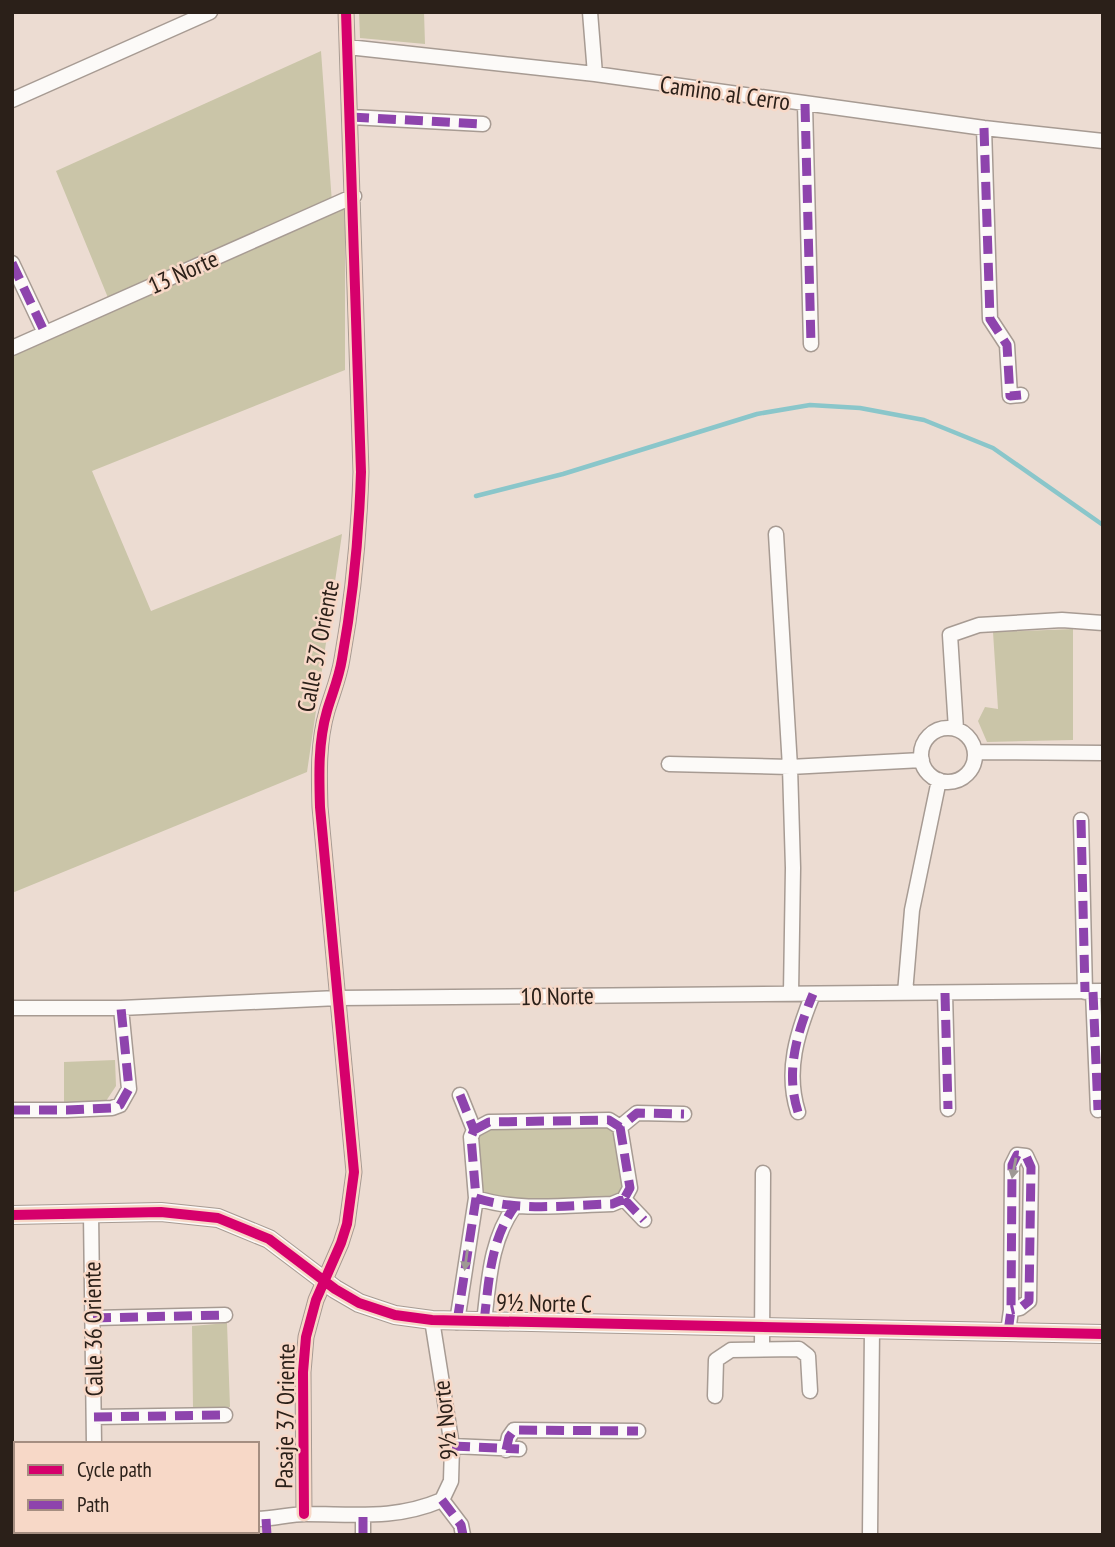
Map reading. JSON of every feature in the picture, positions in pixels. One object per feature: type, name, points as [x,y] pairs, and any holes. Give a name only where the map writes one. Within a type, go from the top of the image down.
[{"type":"street","points":[[12,100],[209,12]]},
{"type":"street","name":"Calle 37 Oriente","points":[[323,1280],[341,1243],[353,1189],[353,1155],[319,772],[327,712],[336,688],[342,659],[360,526],[354,197],[346,12]]},
{"type":"street","points":[[590,12],[595,74]]},
{"type":"street","name":"Camino al Cerro","points":[[348,47],[595,74],[1103,142]]},
{"type":"street","points":[[805,104],[811,344]]},
{"type":"street","points":[[351,117],[483,124]]},
{"type":"street","points":[[984,128],[990,319],[1006,345],[1010,396],[1021,395]]},
{"type":"street","name":"13 Norte","points":[[12,348],[354,197]]},
{"type":"street","points":[[12,263],[45,333]]},
{"type":"street","points":[[776,534],[790,767],[793,868],[791,993]]},
{"type":"street","points":[[956,729],[950,635],[979,625],[1062,620],[1103,623]]},
{"type":"street","points":[[956,729],[969,738],[975,752],[974,763],[968,772],[960,779],[950,781],[939,780],[929,774],[922,760],[924,742],[938,730],[956,729]]},
{"type":"street","points":[[975,752],[1103,753]]},
{"type":"street","points":[[669,764],[790,767],[922,760]]},
{"type":"street","points":[[905,993],[912,909],[939,780]]},
{"type":"street","points":[[1081,820],[1094,991],[1098,1110]]},
{"type":"street","name":"10 Norte","points":[[12,1008],[121,1008],[338,998],[1094,991]]},
{"type":"street","points":[[945,993],[948,1109]]},
{"type":"street","points":[[798,1112],[792,1082],[795,1042],[813,994]]},
{"type":"street","points":[[12,1110],[112,1108],[120,1105],[129,1089],[121,1008]]},
{"type":"street","points":[[460,1095],[474,1130]]},
{"type":"street","points":[[620,1127],[637,1113],[684,1114]]},
{"type":"street","points":[[457,1322],[476,1198],[471,1137],[474,1130],[489,1122],[609,1120],[620,1127],[630,1188],[624,1199],[612,1204],[515,1206],[476,1198]]},
{"type":"street","points":[[1008,1332],[1011,1310],[1012,1165],[1017,1155],[1026,1156],[1030,1162],[1029,1301],[1020,1308],[1011,1310]]},
{"type":"street","points":[[762,1349],[763,1173]]},
{"type":"street","points":[[1011,1196],[1031,1195]]},
{"type":"street","points":[[624,1199],[644,1220]]},
{"type":"street","points":[[484,1322],[495,1244],[507,1216],[515,1206]]},
{"type":"street","name":"9½ Norte C","points":[[12,1215],[180,1212],[218,1218],[269,1239],[347,1297],[371,1308],[432,1320],[1103,1334]]},
{"type":"street","name":"Calle 36 Oriente","points":[[91,1213],[94,1442]]},
{"type":"street","points":[[1011,1231],[1030,1231]]},
{"type":"street","points":[[1011,1269],[1029,1269]]},
{"type":"street","name":"Pasaje 37 Oriente","points":[[304,1514],[304,1355],[310,1321],[323,1280]]},
{"type":"street","points":[[93,1318],[225,1315]]},
{"type":"street","name":"9½ Norte","points":[[432,1320],[452,1446],[451,1481],[442,1500]]},
{"type":"street","points":[[870,1535],[872,1329]]},
{"type":"street","points":[[715,1396],[716,1360],[732,1350],[804,1351],[807,1356],[810,1391]]},
{"type":"street","points":[[94,1417],[225,1415]]},
{"type":"street","points":[[452,1446],[512,1449],[509,1437],[514,1430],[638,1431]]},
{"type":"street","points":[[267,1535],[262,1519],[304,1514],[363,1516],[406,1512],[442,1500],[461,1525],[463,1535]]},
{"type":"street","points":[[363,1516],[363,1535]]},
{"type":"shaded area","points":[[359,12],[424,12],[425,44],[360,38]]},
{"type":"shaded area","points":[[321,51],[332,203],[111,305],[56,171]]},
{"type":"shaded area","points":[[345,206],[345,370],[92,471],[151,611],[342,534],[307,772],[12,893],[12,355]]},
{"type":"shaded area","points":[[1073,629],[1073,740],[987,742],[978,721],[985,707],[998,709],[993,632]]},
{"type":"shaded area","points":[[115,1060],[116,1086],[106,1101],[64,1103],[64,1062]]},
{"type":"shaded area","points":[[612,1121],[630,1188],[612,1204],[476,1198],[474,1130]]},
{"type":"shaded area","points":[[227,1323],[230,1407],[193,1408],[192,1326]]},
{"type":"waterway","points":[[476,496],[563,474],[757,414],[810,405],[860,408],[924,420],[993,448],[1103,525]]},
{"type":"marked path","points":[[805,104],[811,344]]},
{"type":"marked path","points":[[351,117],[483,124]]},
{"type":"marked path","points":[[984,128],[990,319],[1007,345],[1010,396],[1021,395]]},
{"type":"marked path","points":[[12,263],[45,333]]},
{"type":"marked path","points":[[1081,820],[1085,992]]},
{"type":"marked path","points":[[1093,992],[1098,1110]]},
{"type":"marked path","points":[[945,993],[948,1109]]},
{"type":"marked path","points":[[798,1112],[794,1097],[793,1067],[802,1023],[813,994]]},
{"type":"marked path","points":[[12,1110],[112,1108],[120,1105],[129,1089],[121,1008]]},
{"type":"marked path","points":[[460,1095],[474,1130]]},
{"type":"marked path","points":[[474,1130],[489,1122],[609,1120],[620,1127],[637,1113],[684,1114]]},
{"type":"marked path","points":[[620,1127],[630,1188],[624,1199]]},
{"type":"marked path","points":[[457,1322],[476,1198],[471,1137],[474,1130]]},
{"type":"marked path","points":[[1008,1332],[1011,1310],[1012,1165],[1017,1155],[1026,1156],[1031,1167],[1029,1301],[1020,1308],[1011,1310]]},
{"type":"marked path","points":[[476,1198],[509,1205],[543,1207],[612,1204],[624,1199]]},
{"type":"marked path","points":[[624,1199],[644,1220]]},
{"type":"marked path","points":[[484,1322],[489,1276],[496,1247],[500,1233],[515,1206]]},
{"type":"marked path","points":[[93,1318],[225,1315]]},
{"type":"marked path","points":[[94,1417],[225,1415]]},
{"type":"marked path","points":[[506,1450],[514,1430],[638,1431]]},
{"type":"marked path","points":[[452,1446],[519,1449]]},
{"type":"marked path","points":[[442,1500],[461,1525],[463,1535]]},
{"type":"marked path","points":[[363,1516],[363,1535]]},
{"type":"marked path","points":[[266,1519],[267,1535]]},
{"type":"cycle path","points":[[304,1514],[303,1372],[306,1337],[316,1300],[347,1224],[354,1172],[319,783],[322,735],[341,666],[349,613],[361,472],[346,12]]},
{"type":"cycle path","points":[[12,1215],[161,1212],[218,1218],[269,1239],[335,1289],[359,1303],[395,1315],[432,1320],[1103,1334]]}]
